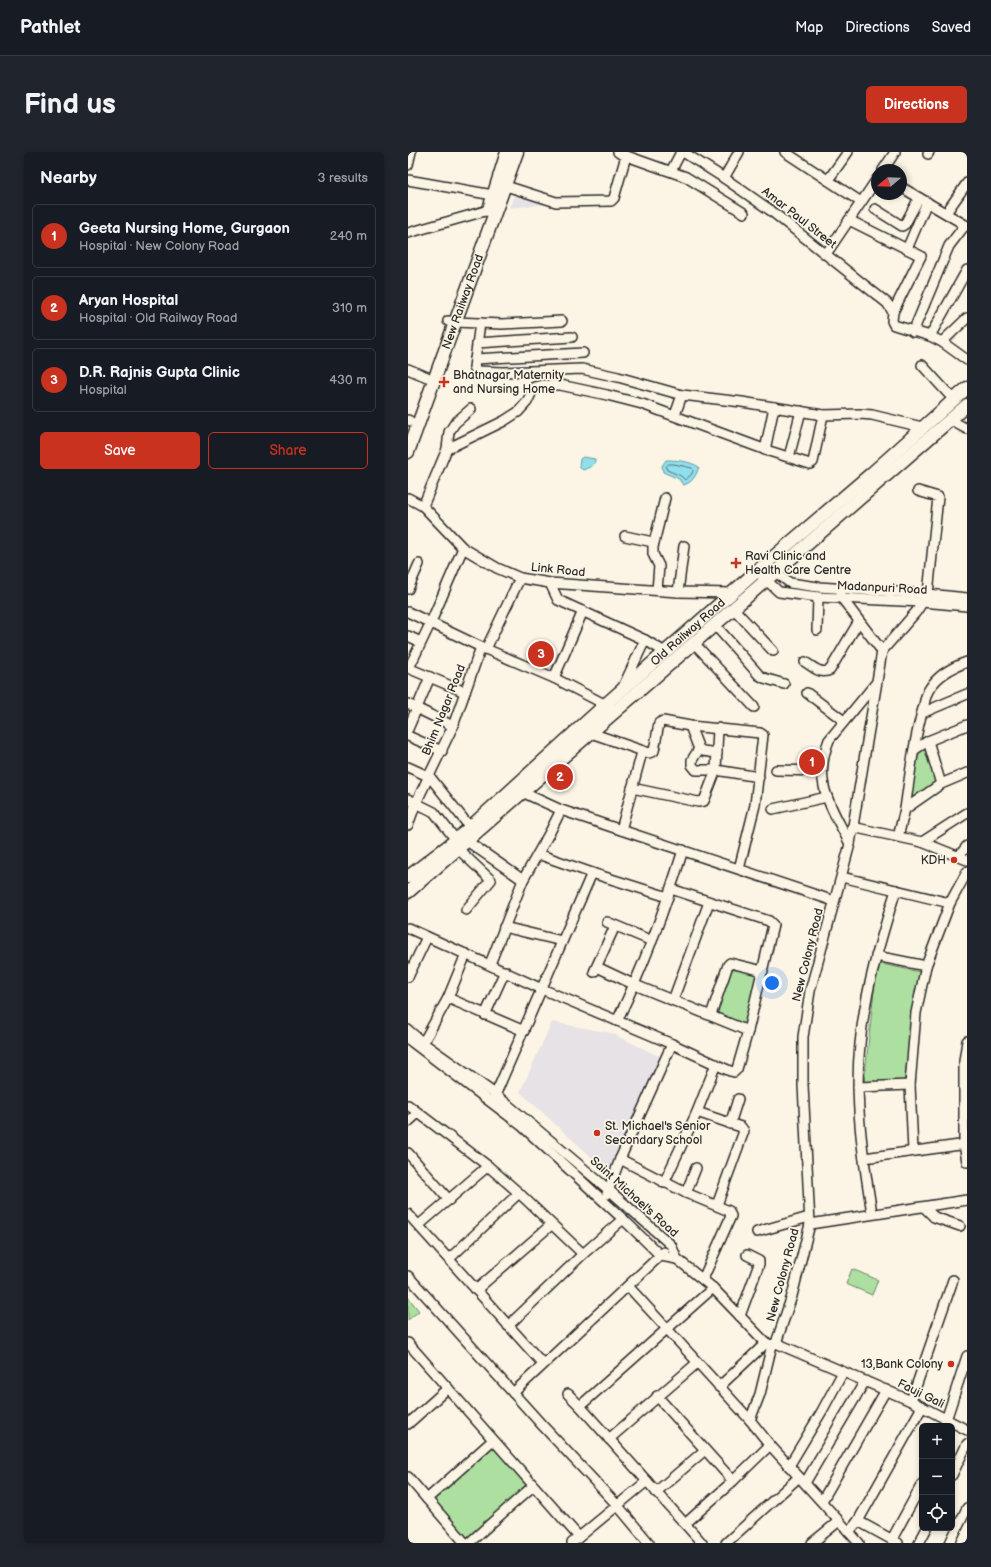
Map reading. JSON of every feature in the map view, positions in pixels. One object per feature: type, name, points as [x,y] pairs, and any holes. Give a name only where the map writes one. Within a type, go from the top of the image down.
[{"type":"main road","name":"New Railway Road","points":[[492,211],[494,195],[507,152]]},
{"type":"main road","name":"New Railway Road","points":[[408,452],[452,321],[492,211],[506,186],[518,152]]},
{"type":"main road","name":"New Railway Road","points":[[409,423],[427,377],[452,321]]},
{"type":"main road","name":"Old Railway Road","points":[[408,892],[465,838],[611,707],[694,643],[771,577],[876,477],[922,427],[967,388]]},
{"type":"main road","name":"Old Railway Road","points":[[408,877],[465,838],[522,792],[591,733],[621,691],[762,567],[950,420],[967,405]]},
{"type":"street","points":[[408,165],[411,152]]},
{"type":"street","points":[[672,171],[682,152]]},
{"type":"street","name":"Amar Paul Street","points":[[682,152],[724,178],[770,210],[887,303],[893,312],[892,321],[894,325],[913,332]]},
{"type":"street","points":[[724,178],[739,152]]},
{"type":"street","points":[[828,180],[848,152]]},
{"type":"street","points":[[887,164],[895,152]]},
{"type":"street","points":[[788,153],[861,202]]},
{"type":"street","points":[[506,186],[556,202],[611,201],[614,198],[622,154],[672,171],[696,182],[744,213]]},
{"type":"street","points":[[408,180],[494,195]]},
{"type":"street","points":[[946,213],[967,183]]},
{"type":"street","points":[[826,254],[871,188]]},
{"type":"street","points":[[907,191],[966,225],[949,246],[913,332],[930,336],[942,342],[967,360]]},
{"type":"street","points":[[875,209],[902,226],[923,200]]},
{"type":"street","points":[[907,248],[923,200]]},
{"type":"street","points":[[408,233],[492,211]]},
{"type":"street","points":[[849,220],[920,254],[921,257],[893,312]]},
{"type":"street","points":[[930,336],[967,270]]},
{"type":"street","points":[[942,342],[967,318]]},
{"type":"street","points":[[452,321],[502,324],[562,321]]},
{"type":"street","points":[[480,323],[474,367],[477,371],[504,372],[582,369],[618,377],[682,395],[742,402],[823,415],[872,415],[922,427]]},
{"type":"street","points":[[477,343],[572,337]]},
{"type":"street","points":[[475,359],[583,353]]},
{"type":"street","points":[[922,366],[954,400]]},
{"type":"street","points":[[408,369],[427,377]]},
{"type":"street","points":[[447,449],[511,417],[527,402],[534,387],[542,384],[560,385],[642,404],[675,415],[765,450],[812,463],[823,415]]},
{"type":"street","points":[[675,415],[682,395]]},
{"type":"street","points":[[765,450],[774,407]]},
{"type":"street","points":[[423,506],[447,449],[449,432],[455,423],[471,409]]},
{"type":"street","points":[[789,457],[801,411]]},
{"type":"street","points":[[950,420],[967,429]]},
{"type":"street","points":[[841,593],[859,621],[882,651],[916,612],[925,598],[938,497],[918,491]]},
{"type":"street","name":"Link Road","points":[[408,498],[423,506],[463,548],[502,570],[520,578],[550,583],[678,592],[733,593]]},
{"type":"street","points":[[657,590],[659,566],[653,551],[653,542],[665,498]]},
{"type":"street","points":[[625,536],[653,542]]},
{"type":"street","points":[[678,592],[684,546]]},
{"type":"street","points":[[463,548],[431,622],[421,642],[410,658],[408,668],[465,692]]},
{"type":"street","points":[[408,589],[418,564]]},
{"type":"street","points":[[762,567],[771,577]]},
{"type":"street","name":"Madanpuri Road","points":[[771,577],[790,583],[841,593],[925,598],[967,598]]},
{"type":"street","name":"Madanpuri Road","points":[[771,577],[779,592],[818,597],[841,593]]},
{"type":"street","name":"Bhim Nagar Road","points":[[408,825],[412,801],[430,777],[453,726],[465,692],[484,648],[520,578]]},
{"type":"street","points":[[550,583],[558,600],[645,640],[665,652]]},
{"type":"street","points":[[817,630],[818,597]]},
{"type":"street","name":"Madanpuri Road","points":[[925,598],[967,606]]},
{"type":"street","points":[[916,612],[945,603]]},
{"type":"street","points":[[733,608],[773,651]]},
{"type":"street","points":[[554,678],[583,611]]},
{"type":"street","points":[[408,612],[484,648],[554,678],[611,707]]},
{"type":"street","points":[[805,662],[820,672],[830,670],[859,621]]},
{"type":"street","points":[[715,625],[759,675],[784,684]]},
{"type":"street","points":[[408,636],[421,642]]},
{"type":"street","points":[[621,691],[645,640]]},
{"type":"street","points":[[694,643],[754,707]]},
{"type":"street","name":"New Colony Road","points":[[750,1420],[760,1394],[772,1344],[792,1296],[809,1220],[802,1085],[803,1037],[810,991],[850,844],[882,651]]},
{"type":"street","points":[[898,837],[905,809],[914,750],[928,690],[940,677],[958,665],[967,662]]},
{"type":"street","points":[[408,729],[430,677]]},
{"type":"street","points":[[850,844],[827,797],[823,783],[822,771],[825,751],[829,740],[878,682]]},
{"type":"street","points":[[807,693],[844,721]]},
{"type":"street","points":[[922,713],[967,694]]},
{"type":"street","points":[[408,704],[453,726]]},
{"type":"street","points":[[591,733],[642,752],[649,753],[654,751],[657,726],[664,721],[690,726],[760,733],[763,735],[756,805],[739,869]]},
{"type":"street","points":[[914,750],[928,742],[967,725]]},
{"type":"street","points":[[690,726],[699,749],[717,753]]},
{"type":"street","points":[[632,788],[702,802],[705,799],[716,770],[718,728]]},
{"type":"street","points":[[408,736],[442,751]]},
{"type":"street","points":[[928,742],[941,784]]},
{"type":"street","points":[[699,749],[692,760],[693,768],[696,770],[716,770],[759,777]]},
{"type":"street","points":[[621,830],[642,752]]},
{"type":"street","points":[[408,767],[430,777],[491,880],[466,910]]},
{"type":"street","points":[[776,770],[822,771]]},
{"type":"street","points":[[905,809],[941,784],[967,773]]},
{"type":"street","points":[[522,792],[560,810],[834,901]]},
{"type":"street","points":[[773,809],[827,797]]},
{"type":"street","points":[[412,801],[434,812],[465,838],[523,880]]},
{"type":"street","points":[[490,964],[523,880],[560,810]]},
{"type":"street","points":[[922,842],[967,813]]},
{"type":"street","points":[[852,827],[922,842],[963,858],[967,846]]},
{"type":"street","points":[[617,1021],[635,985],[652,941],[670,893],[683,850]]},
{"type":"street","points":[[408,928],[672,1044],[731,1072],[734,1072],[737,1068],[748,1031],[763,971],[773,928],[771,922],[709,902],[592,873],[538,854]]},
{"type":"street","points":[[913,1151],[910,1085],[916,1013],[926,966],[950,903],[967,872]]},
{"type":"street","points":[[492,1103],[592,873]]},
{"type":"street","points":[[842,877],[950,903]]},
{"type":"street","points":[[872,1213],[864,1158],[858,1087],[860,1044],[866,999],[876,956],[896,890]]},
{"type":"street","points":[[673,1000],[709,902]]},
{"type":"street","points":[[652,941],[611,924],[595,970],[711,1014],[748,1031]]},
{"type":"street","points":[[504,927],[562,941]]},
{"type":"street","points":[[408,977],[427,937]]},
{"type":"street","points":[[423,1043],[448,998],[466,954]]},
{"type":"street","points":[[876,956],[926,966]]},
{"type":"street","points":[[711,1014],[730,963],[763,971]]},
{"type":"street","points":[[485,1015],[505,971]]},
{"type":"street","points":[[448,998],[524,1031]]},
{"type":"street","name":"Saint Michael's Road","points":[[408,1030],[423,1043],[496,1094],[609,1190],[670,1245],[677,1259]]},
{"type":"street","points":[[967,1041],[964,1061],[967,1162]]},
{"type":"street","name":"Saint Michael's Road","points":[[410,1043],[522,1126],[604,1201],[660,1256],[677,1259]]},
{"type":"street","points":[[604,1201],[620,1159],[672,1044]]},
{"type":"street","points":[[664,1183],[697,1112],[716,1064]]},
{"type":"street","points":[[858,1087],[910,1085]]},
{"type":"street","points":[[730,1124],[738,1099]]},
{"type":"street","points":[[408,1105],[488,1166],[519,1193],[583,1254]]},
{"type":"street","points":[[697,1112],[743,1129],[743,1133],[717,1205]]},
{"type":"street","points":[[408,1122],[418,1113]]},
{"type":"street","points":[[864,1158],[966,1144]]},
{"type":"street","points":[[408,1154],[449,1200]]},
{"type":"street","points":[[620,1159],[664,1183],[729,1211],[731,1216],[703,1279]]},
{"type":"street","points":[[419,1225],[488,1166]]},
{"type":"street","points":[[686,1193],[696,1168]]},
{"type":"street","points":[[449,1259],[519,1193]]},
{"type":"street","points":[[757,1232],[809,1220],[924,1207],[967,1200]]},
{"type":"street","points":[[924,1207],[934,1217],[960,1226]]},
{"type":"street","points":[[408,1214],[543,1364]]},
{"type":"street","points":[[508,1326],[583,1254],[623,1219]]},
{"type":"street","points":[[476,1290],[551,1224]]},
{"type":"street","points":[[513,1393],[670,1245]]},
{"type":"street","points":[[740,1316],[759,1264],[759,1261],[748,1256]]},
{"type":"street","points":[[677,1259],[703,1279],[740,1316],[772,1344],[719,1387]]},
{"type":"street","points":[[408,1276],[513,1393],[618,1506],[649,1543]]},
{"type":"street","points":[[911,1400],[953,1280]]},
{"type":"street","points":[[628,1286],[859,1543]]},
{"type":"street","points":[[580,1406],[713,1288]]},
{"type":"street","points":[[408,1343],[533,1486],[575,1540],[618,1506],[646,1481]]},
{"type":"street","name":"Fauji Gali","points":[[772,1344],[911,1400],[950,1423]]},
{"type":"street","points":[[950,1423],[967,1356]]},
{"type":"street","points":[[609,1439],[697,1363]]},
{"type":"street","points":[[789,1466],[822,1411],[842,1372]]},
{"type":"street","points":[[726,1543],[802,1480],[865,1381]]},
{"type":"street","points":[[408,1424],[448,1388]]},
{"type":"street","points":[[822,1501],[886,1390]]},
{"type":"street","points":[[568,1394],[702,1543]]},
{"type":"street","points":[[657,1396],[733,1481]]},
{"type":"street","points":[[849,1532],[858,1521],[922,1407]]},
{"type":"street","name":"Fauji Gali","points":[[955,1425],[967,1430]]},
{"type":"street","points":[[427,1499],[493,1440]]},
{"type":"street","points":[[955,1469],[967,1444]]},
{"type":"street","points":[[685,1524],[770,1445]]},
{"type":"street","points":[[656,1492],[705,1450]]},
{"type":"street","points":[[408,1477],[466,1543]]},
{"type":"street","points":[[469,1543],[533,1486]]},
{"type":"street","points":[[858,1521],[895,1541],[919,1490]]},
{"type":"street","points":[[950,1543],[967,1508]]},
{"type":"street","points":[[812,1543],[839,1521]]},
{"type":"street","points":[[919,1543],[925,1531]]},
{"type":"shaded area","points":[[516,191],[549,204],[509,208]]},
{"type":"shaded area","name":"St. Michael's Senior Secondary School","points":[[552,1022],[611,1033],[663,1058],[610,1174],[520,1092]]},
{"type":"green space","points":[[925,747],[937,782],[911,802],[917,751]]},
{"type":"green space","points":[[877,963],[920,972],[904,1082],[864,1083]]},
{"type":"green space","points":[[732,965],[759,976],[745,1027],[715,1014]]},
{"type":"green space","points":[[852,1269],[878,1280],[872,1295],[846,1284]]},
{"type":"green space","points":[[408,1297],[419,1311],[408,1320]]},
{"type":"green space","points":[[493,1446],[528,1485],[467,1538],[432,1499]]},
{"type":"water","points":[[583,457],[595,459],[595,462],[590,467],[583,470],[579,467],[580,459]]},
{"type":"water","points":[[666,460],[687,462],[699,467],[692,481],[683,485],[679,479],[663,472],[662,466]]},
{"type":"place","name":"Bhatnagar Maternity and Nursing Home","points":[[444,382]]},
{"type":"place","name":"Ravi Clinic and Health Care Centre","points":[[736,563]]},
{"type":"place","name":"D.R. Rajnis Gupta Clinic","points":[[541,654]]},
{"type":"place","name":"Geeta Nursing Home, Gurgaon","points":[[812,762]]},
{"type":"place","name":"Aryan Hospital","points":[[560,777]]},
{"type":"place","name":"KDH","points":[[954,860]]},
{"type":"place","name":"St. Michael's Senior Secondary School","points":[[597,1133]]},
{"type":"place","name":"13,Bank Colony","points":[[951,1364]]}]
